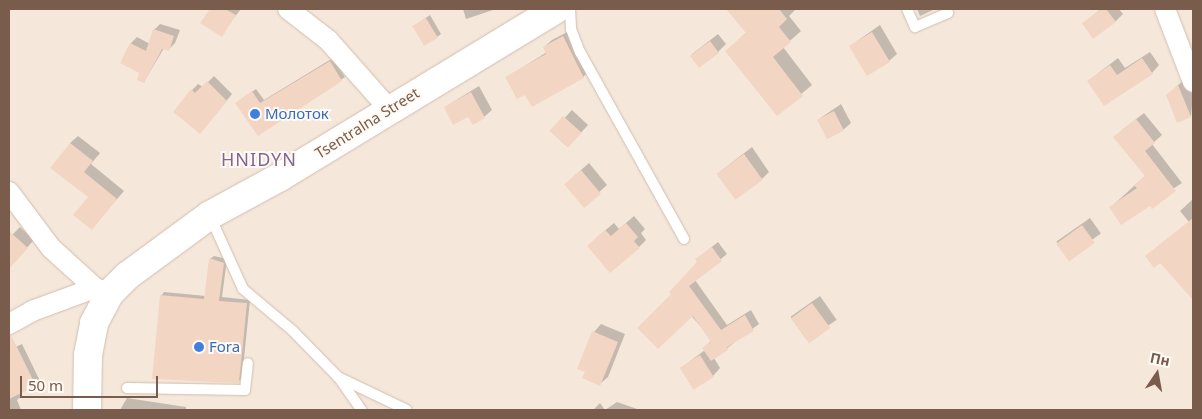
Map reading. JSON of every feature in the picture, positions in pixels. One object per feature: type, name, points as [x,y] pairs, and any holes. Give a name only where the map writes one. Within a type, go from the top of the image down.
[{"type":"street","points":[[288,9],[328,40],[389,109]]},
{"type":"street","name":"Tsentralna Street","points":[[87,410],[88,356],[102,290],[127,276],[210,215],[280,177],[556,9]]},
{"type":"street","points":[[1165,9],[1193,82]]},
{"type":"street","points":[[9,192],[51,248],[102,290]]},
{"type":"street","points":[[9,324],[32,311],[102,290]]},
{"type":"lane","points":[[570,9],[571,29],[580,52],[684,239]]},
{"type":"lane","points":[[907,9],[915,27],[948,13]]},
{"type":"lane","points":[[210,215],[243,289],[293,331],[338,377],[360,410]]},
{"type":"lane","points":[[127,388],[246,390],[248,363]]},
{"type":"lane","points":[[338,377],[407,410]]},
{"type":"shaded area","points":[[9,9],[1193,9],[1193,410],[9,410]]},
{"type":"building","points":[[210,9],[225,9],[236,15],[222,37],[200,23]]},
{"type":"building","points":[[726,9],[779,9],[787,19],[779,27],[791,42],[773,57],[803,96],[777,116],[725,51],[746,33]]},
{"type":"building","points":[[1102,9],[1106,9],[1116,22],[1093,39],[1082,23]]},
{"type":"building","points":[[426,18],[438,38],[424,46],[412,26]]},
{"type":"building","points":[[153,29],[174,36],[169,51],[162,49],[144,83],[137,80],[139,73],[120,63],[130,43],[146,51]]},
{"type":"building","points":[[872,32],[890,62],[867,76],[849,46]]},
{"type":"building","points":[[563,36],[584,78],[532,107],[525,95],[517,99],[505,77],[546,54],[543,47]]},
{"type":"building","points":[[710,41],[719,53],[699,68],[690,56]]},
{"type":"building","points":[[1142,58],[1153,74],[1104,106],[1087,81],[1110,65],[1117,75]]},
{"type":"building","points":[[330,61],[342,81],[258,136],[235,103],[252,91],[260,103]]},
{"type":"building","points":[[207,81],[227,101],[200,134],[173,112],[191,89],[195,93]]},
{"type":"building","points":[[1178,85],[1191,117],[1177,123],[1166,95]]},
{"type":"building","points":[[471,92],[485,118],[473,125],[468,117],[453,125],[444,107]]},
{"type":"building","points":[[834,111],[844,131],[827,139],[817,120]]},
{"type":"building","points":[[563,116],[582,133],[568,148],[550,131]]},
{"type":"building","points":[[1136,119],[1155,143],[1145,151],[1176,191],[1152,209],[1150,206],[1121,225],[1109,207],[1137,188],[1134,185],[1145,176],[1113,137]]},
{"type":"building","points":[[70,143],[93,161],[84,172],[117,199],[92,230],[73,215],[88,197],[50,168]]},
{"type":"building","points":[[744,154],[763,180],[735,200],[716,174]]},
{"type":"building","points":[[581,170],[601,194],[584,208],[564,184]]},
{"type":"building","points":[[1193,218],[1193,300],[1160,263],[1154,268],[1145,256]]},
{"type":"building","points":[[626,223],[638,237],[634,241],[640,248],[610,273],[587,246],[605,230],[611,236]]},
{"type":"building","points":[[1082,225],[1095,243],[1069,262],[1056,244]]},
{"type":"building","points":[[9,231],[28,248],[9,269]]},
{"type":"building","points":[[712,247],[722,261],[689,286],[721,330],[745,315],[754,331],[727,347],[728,350],[711,361],[702,348],[711,342],[693,316],[658,349],[637,328],[671,294],[669,292],[697,262],[695,259]]},
{"type":"building","name":"Fora","points":[[209,258],[224,263],[219,301],[247,303],[239,383],[152,379],[160,295],[204,299]]},
{"type":"building","points":[[812,303],[830,328],[809,343],[791,318]]},
{"type":"building","points":[[592,331],[618,342],[600,386],[582,378],[585,372],[577,369]]},
{"type":"building","points":[[11,335],[36,386],[9,399],[9,336]]},
{"type":"building","points":[[700,355],[714,377],[693,390],[680,368]]},
{"type":"place","name":"Молоток","points":[[255,114]]},
{"type":"place","name":"Fora","points":[[199,347]]},
{"type":"district","name":"HNIDYN","points":[[259,159]]}]
